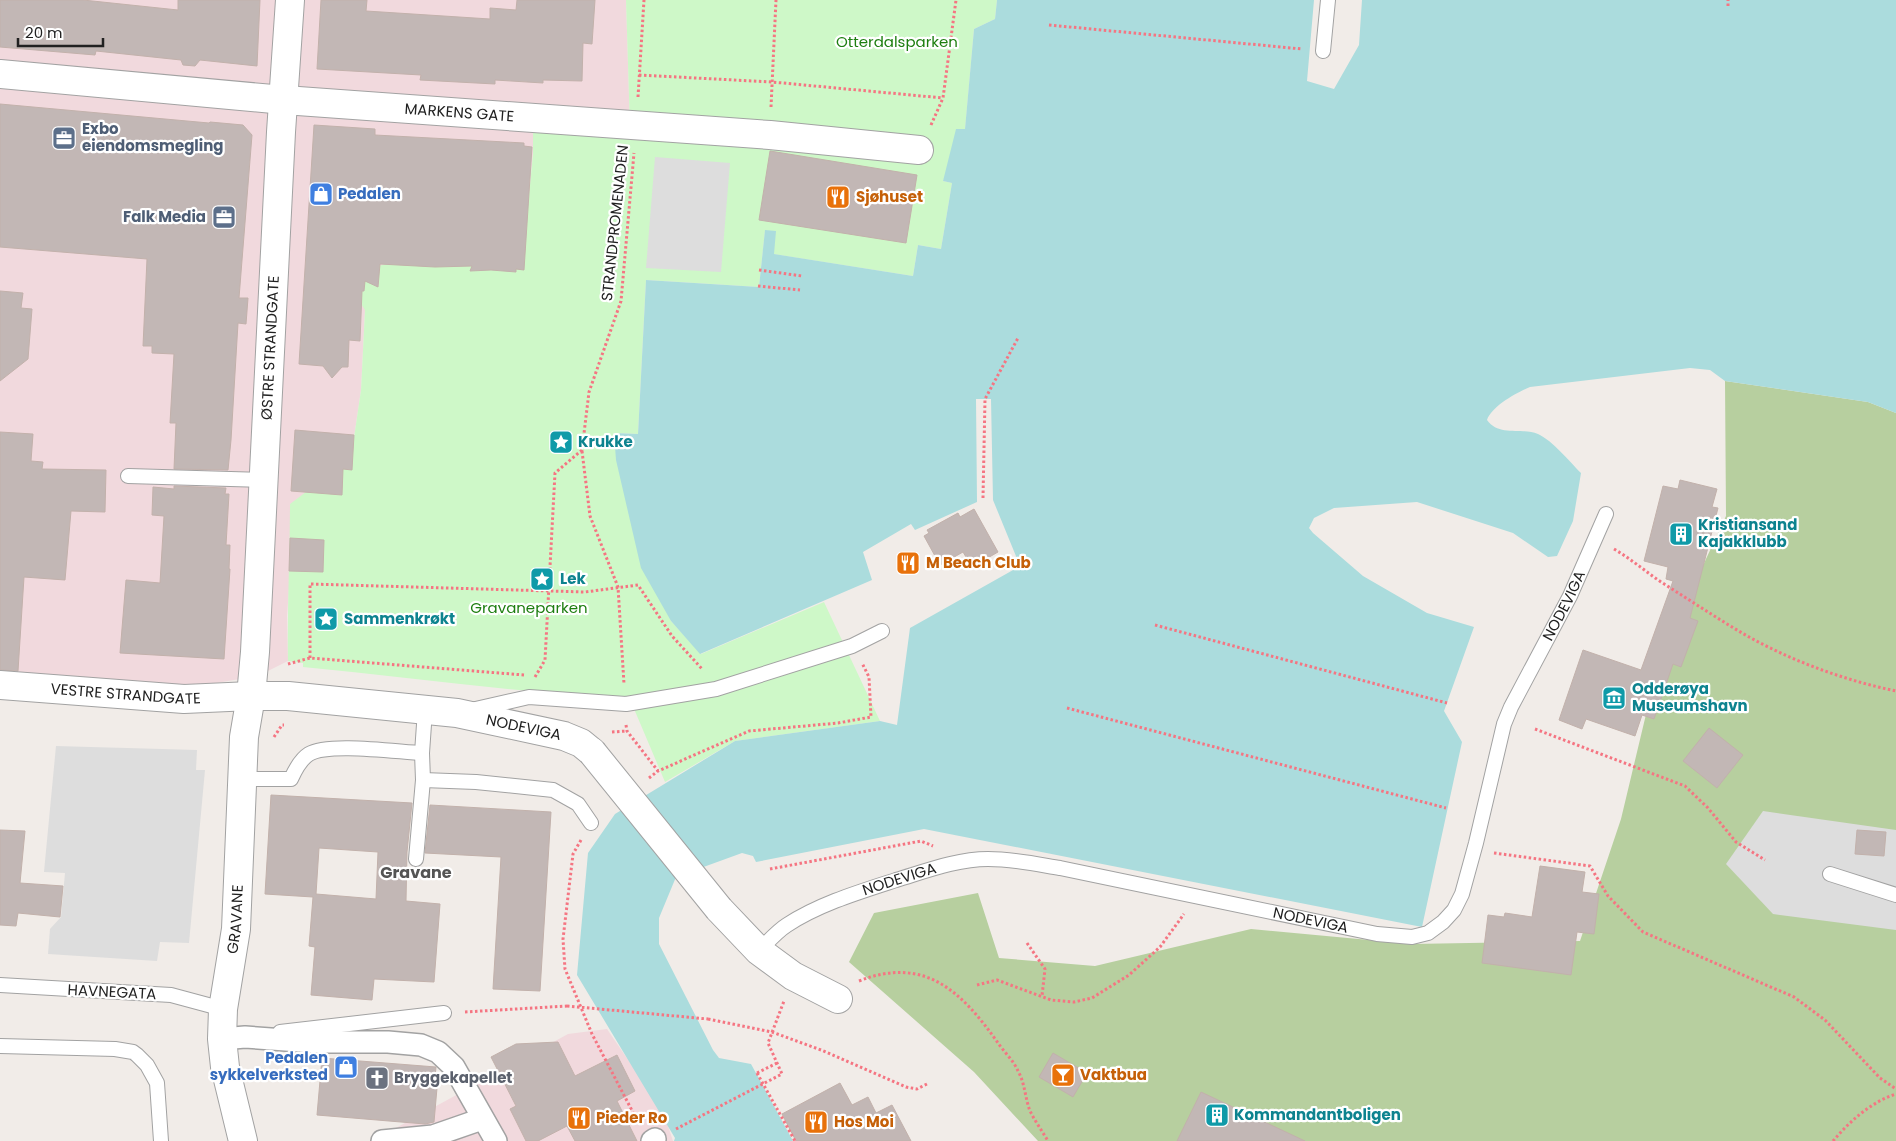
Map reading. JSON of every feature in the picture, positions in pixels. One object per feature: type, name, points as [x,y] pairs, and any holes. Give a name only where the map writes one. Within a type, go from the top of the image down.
[{"type":"street","name":"ØSTRE STRANDGATE","points":[[251,696],[290,0]]},
{"type":"street","name":"MARKENS GATE","points":[[0,74],[284,100],[770,135],[919,150]]},
{"type":"street","name":"VESTRE STRANDGATE","points":[[0,685],[184,699],[251,696]]},
{"type":"street","name":"NODEVIGA","points":[[251,696],[288,696],[456,713],[564,736],[581,743],[592,752],[719,909],[759,951],[793,976],[838,999]]},
{"type":"street","name":"GRAVANE","points":[[243,1141],[231,1095],[222,1039],[223,1009],[236,929],[244,737],[251,696]]},
{"type":"street","points":[[222,1039],[245,1037],[314,1042],[388,1042],[421,1045],[438,1052],[454,1067],[496,1141]]},
{"type":"street","points":[[382,1141],[433,1136],[482,1119]]},
{"type":"lane","points":[[1323,51],[1328,0]]},
{"type":"lane","points":[[128,476],[264,480]]},
{"type":"lane","name":"NODEVIGA","points":[[759,951],[785,926],[816,910],[867,890],[927,870],[970,860],[988,859],[1024,862],[1377,934],[1412,937],[1428,933],[1443,922],[1454,910],[1462,894],[1495,757],[1511,707],[1570,596],[1606,514]]},
{"type":"lane","points":[[456,713],[529,697],[626,704],[716,689],[852,646],[882,631]]},
{"type":"lane","points":[[416,859],[424,780],[422,754],[425,710]]},
{"type":"lane","points":[[243,779],[291,779],[298,765],[309,754],[330,748],[422,754]]},
{"type":"lane","points":[[424,780],[476,782],[553,790],[578,804],[591,823]]},
{"type":"lane","points":[[1830,874],[1896,895]]},
{"type":"lane","name":"HAVNEGATA","points":[[0,985],[171,995],[223,1009]]},
{"type":"lane","points":[[222,1039],[444,1013]]},
{"type":"lane","points":[[0,1046],[115,1049],[132,1052],[147,1065],[157,1083],[161,1141]]},
{"type":"path","name":"STRANDPROMENADEN","points":[[644,0],[621,302],[589,392],[582,450],[590,516],[618,588],[627,731],[658,771]]},
{"type":"path","points":[[770,135],[776,0]]},
{"type":"path","points":[[919,150],[943,98],[956,0]]},
{"type":"path","points":[[1728,0],[1728,6]]},
{"type":"path","points":[[1049,25],[1323,51]]},
{"type":"path","points":[[639,75],[772,82],[943,98]]},
{"type":"path","points":[[759,270],[802,276]]},
{"type":"path","points":[[758,286],[800,290]]},
{"type":"path","points":[[983,498],[985,399],[1018,338]]},
{"type":"path","points":[[529,697],[535,675],[546,660],[555,473],[582,450]]},
{"type":"path","points":[[1596,539],[1629,557],[1660,581],[1743,634],[1780,652],[1870,685],[1896,691]]},
{"type":"path","points":[[310,658],[310,584],[585,592],[638,585],[672,636],[700,666],[716,689]]},
{"type":"path","points":[[1154,625],[1447,703]]},
{"type":"path","points":[[288,664],[310,658],[525,675]]},
{"type":"path","points":[[1067,708],[1446,808]]},
{"type":"path","points":[[1535,729],[1685,786],[1708,808],[1736,842],[1764,860]]},
{"type":"path","points":[[770,869],[922,841],[970,860]]},
{"type":"path","points":[[1474,850],[1590,866],[1608,896],[1642,932],[1794,997],[1825,1020],[1880,1078],[1896,1089]]},
{"type":"path","points":[[977,985],[997,980],[1051,1000],[1074,1002],[1092,998],[1129,975],[1160,947],[1181,920],[1194,896]]},
{"type":"path","points":[[1027,943],[1045,969],[1042,996]]},
{"type":"path","points":[[838,999],[854,983],[876,974],[905,972],[933,978],[959,996],[981,1019],[1018,1070],[1030,1111],[1048,1141]]},
{"type":"path","points":[[654,1140],[782,1074],[768,1044],[793,976]]},
{"type":"path","points":[[444,1013],[567,1006],[708,1020],[772,1032],[821,1050],[906,1087],[917,1089],[929,1083]]},
{"type":"path","points":[[777,1063],[757,1073],[795,1141]]},
{"type":"path","points":[[1834,1141],[1847,1124],[1882,1100],[1896,1094]]},
{"type":"shaded area","points":[[0,0],[626,0],[630,128],[533,120],[533,154],[522,266],[365,310],[361,390],[351,458],[290,576],[287,616],[288,661],[258,676],[181,689],[0,676]]},
{"type":"shaded area","points":[[655,157],[730,163],[721,272],[646,268]]},
{"type":"shaded area","points":[[56,746],[197,750],[196,770],[205,770],[189,943],[160,942],[157,961],[48,954],[50,929],[61,917],[65,873],[44,872]]},
{"type":"shaded area","points":[[1763,811],[1896,830],[1896,930],[1773,914],[1726,864]]},
{"type":"shaded area","points":[[607,1029],[663,1111],[673,1141],[372,1141],[568,1034]]},
{"type":"green space","points":[[626,0],[997,0],[995,19],[974,29],[965,130],[943,181],[952,183],[941,249],[918,245],[913,276],[773,254],[765,231],[759,287],[646,280],[638,434],[614,433],[671,621],[701,654],[824,602],[880,721],[735,741],[665,782],[629,697],[466,685],[303,667],[303,663],[288,661],[290,504],[351,458],[361,390],[365,310],[342,274],[387,264],[522,266],[533,154],[533,120],[630,128]]},
{"type":"green space","points":[[1725,381],[1868,402],[1896,413],[1896,1141],[1038,1141],[974,1072],[849,962],[874,913],[978,893],[999,958],[1095,966],[1251,929],[1412,944],[1580,941],[1621,819],[1659,660],[1726,516]]},
{"type":"water","points":[[997,0],[1314,0],[1307,81],[1334,89],[1359,45],[1362,0],[1896,0],[1896,413],[1868,402],[1725,381],[1710,370],[1690,368],[1530,387],[1499,405],[1487,420],[1492,425],[1504,430],[1531,432],[1544,437],[1581,473],[1573,521],[1557,556],[1548,557],[1513,533],[1417,502],[1334,508],[1314,518],[1309,528],[1313,533],[1363,576],[1427,613],[1474,627],[1444,711],[1462,742],[1422,927],[924,829],[756,862],[753,856],[742,853],[676,877],[659,918],[659,944],[713,1050],[719,1058],[751,1064],[793,1141],[674,1141],[675,1138],[577,975],[588,853],[615,814],[735,741],[880,721],[897,725],[910,628],[1020,566],[993,500],[991,399],[976,399],[977,502],[915,530],[911,524],[863,552],[872,580],[700,654],[671,621],[641,568],[616,460],[614,433],[638,434],[646,280],[759,287],[765,230],[776,231],[774,254],[913,276],[918,245],[941,249],[952,183],[943,181],[956,129],[965,129],[974,29],[995,19]]},
{"type":"building","points":[[0,0],[83,0],[178,10],[178,0],[260,0],[257,66],[200,60],[195,66],[183,65],[181,60],[96,51],[95,55],[0,47]]},
{"type":"building","points":[[321,0],[367,0],[366,11],[490,19],[490,8],[516,10],[517,0],[595,0],[592,44],[583,43],[582,81],[543,80],[543,83],[495,80],[495,84],[420,80],[421,75],[317,69]]},
{"type":"building","points":[[0,104],[243,125],[252,135],[239,298],[248,298],[246,324],[238,323],[228,470],[174,469],[176,423],[170,423],[174,354],[152,353],[152,346],[143,346],[147,259],[0,247]]},
{"type":"building","points":[[314,125],[375,129],[375,135],[524,143],[524,146],[532,147],[524,270],[516,269],[516,272],[470,271],[472,266],[435,267],[380,264],[378,287],[365,281],[364,291],[362,291],[360,341],[349,340],[348,367],[342,367],[332,378],[323,366],[299,364]]},
{"type":"building","name":"Sjøhuset","points":[[770,151],[917,175],[906,243],[759,220]]},
{"type":"building","points":[[0,291],[23,293],[21,308],[32,309],[28,359],[0,381]]},
{"type":"building","points":[[295,430],[354,435],[352,470],[343,469],[342,495],[291,491]]},
{"type":"building","points":[[0,432],[33,434],[31,461],[43,462],[42,469],[106,470],[105,512],[71,511],[65,580],[24,577],[18,671],[0,670]]},
{"type":"building","points":[[1680,480],[1717,489],[1712,507],[1718,508],[1690,618],[1698,621],[1681,667],[1673,664],[1654,719],[1642,715],[1635,736],[1586,719],[1582,729],[1559,720],[1583,650],[1641,670],[1673,581],[1666,579],[1668,567],[1644,561],[1663,486],[1678,489]]},
{"type":"building","points":[[174,486],[226,488],[225,494],[229,494],[226,545],[230,545],[230,569],[224,659],[120,653],[126,580],[160,583],[164,516],[152,515],[153,487],[174,489]]},
{"type":"building","points":[[974,509],[998,552],[972,567],[963,552],[940,565],[924,536],[929,533],[927,530],[958,513],[960,517]]},
{"type":"building","points":[[290,538],[324,540],[323,572],[289,571]]},
{"type":"building","points":[[1709,728],[1743,755],[1717,788],[1683,761]]},
{"type":"building","points":[[271,795],[412,803],[407,852],[406,901],[440,904],[434,982],[374,979],[372,1000],[311,995],[315,947],[309,946],[313,897],[265,894]],"holes":[[[319,848],[378,852],[376,899],[316,894]]]},
{"type":"building","points":[[430,805],[551,812],[540,991],[493,989],[501,857],[425,853]]},
{"type":"building","points":[[0,830],[25,831],[20,883],[63,886],[60,917],[18,913],[16,926],[0,925]]},
{"type":"building","points":[[1857,830],[1886,832],[1884,856],[1855,854]]},
{"type":"building","points":[[1540,866],[1585,872],[1582,892],[1599,894],[1594,934],[1577,932],[1571,975],[1482,963],[1488,915],[1504,917],[1505,913],[1532,917]]},
{"type":"building","points":[[558,1042],[575,1076],[617,1055],[635,1091],[617,1101],[637,1141],[575,1141],[567,1126],[538,1141],[526,1141],[510,1109],[516,1106],[491,1057],[516,1044]]},
{"type":"building","name":"Vaktbua","points":[[1053,1053],[1087,1073],[1073,1097],[1039,1077]]},
{"type":"building","name":"Bryggekapellet","points":[[322,1058],[436,1067],[434,1088],[437,1088],[434,1122],[425,1124],[317,1115]]},
{"type":"building","points":[[840,1083],[852,1105],[868,1097],[876,1113],[892,1105],[911,1141],[796,1141],[782,1114]]},
{"type":"building","name":"Kommandantboligen","points":[[1201,1092],[1252,1116],[1305,1141],[1177,1141]]},
{"type":"place","name":"Exbo eiendomsmegling","points":[[64,138]]},
{"type":"place","name":"Pedalen","points":[[321,194]]},
{"type":"place","name":"Sjøhuset","points":[[838,197]]},
{"type":"place","name":"Falk Media","points":[[224,217]]},
{"type":"place","name":"Krukke","points":[[561,442]]},
{"type":"place","name":"Kristiansand Kajakklubb","points":[[1681,534]]},
{"type":"place","name":"M Beach Club","points":[[908,563]]},
{"type":"place","name":"Lek","points":[[542,579]]},
{"type":"place","name":"Sammenkrøkt","points":[[326,619]]},
{"type":"place","name":"Odderøya Museumshavn","points":[[1614,698]]},
{"type":"place","name":"Pedalen sykkelverksted","points":[[346,1067]]},
{"type":"place","name":"Vaktbua","points":[[1063,1075]]},
{"type":"place","name":"Bryggekapellet","points":[[377,1078]]},
{"type":"place","name":"Kommandantboligen","points":[[1217,1115]]},
{"type":"place","name":"Pieder Ro","points":[[579,1118]]},
{"type":"place","name":"Hos Moi","points":[[816,1122]]},
{"type":"district","name":"Gravane","points":[[416,872]]},
{"type":"park label","name":"Otterdalsparken","points":[[897,42]]},
{"type":"park label","name":"Gravaneparken","points":[[529,608]]}]
